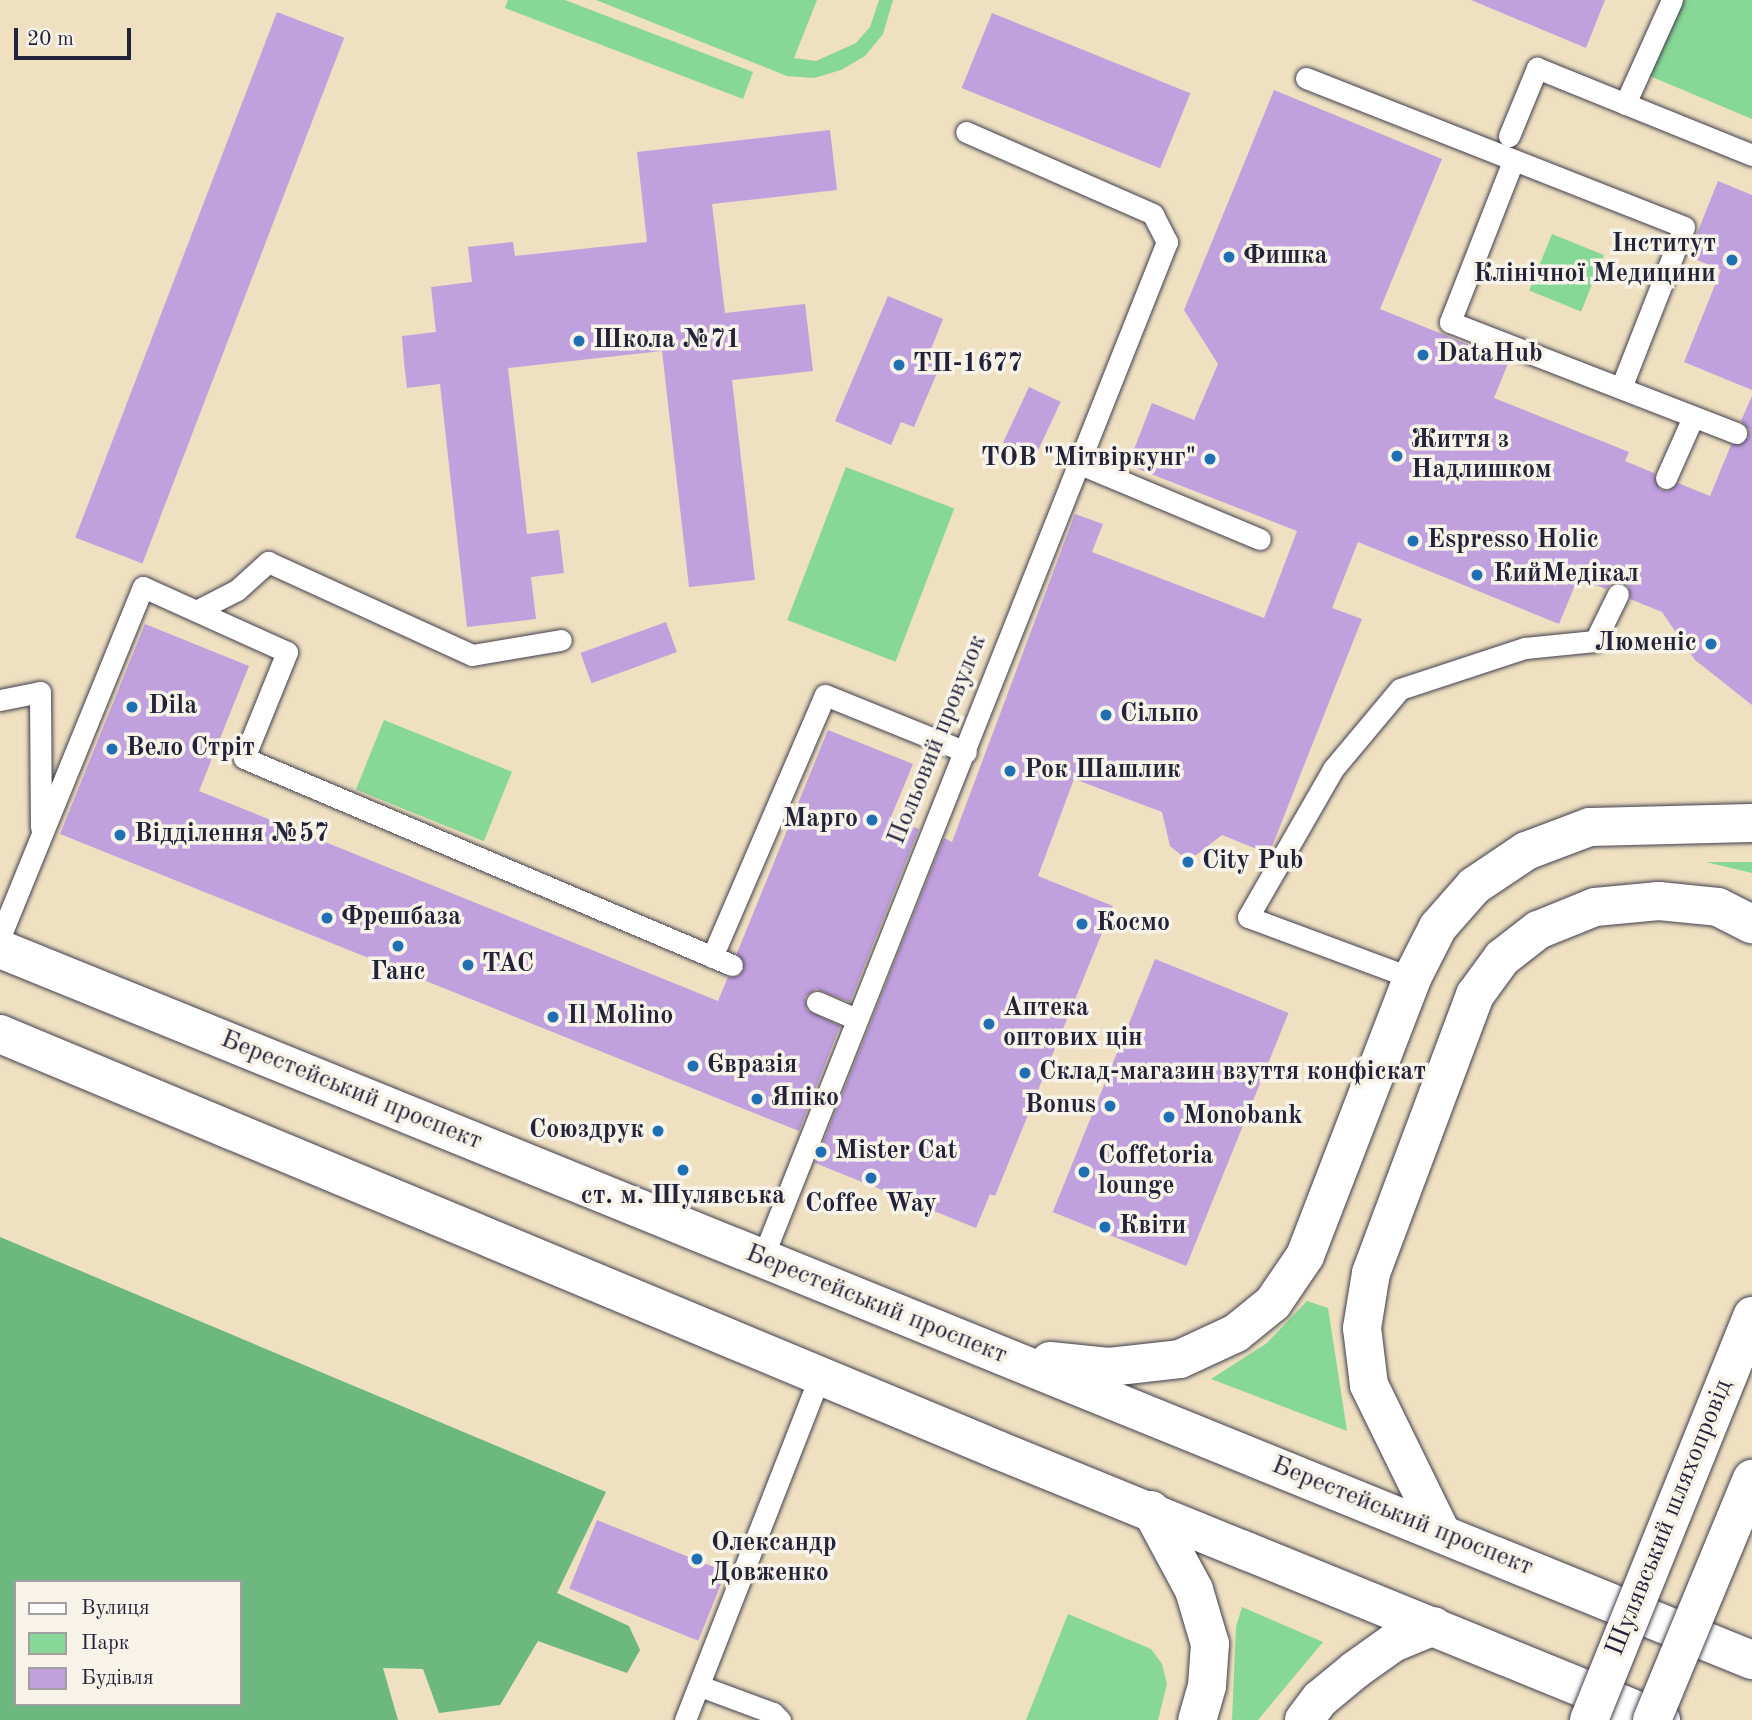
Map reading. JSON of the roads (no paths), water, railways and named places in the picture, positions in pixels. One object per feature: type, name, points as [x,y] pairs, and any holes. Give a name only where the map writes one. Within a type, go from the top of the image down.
[{"type":"main road","points":[[1003,1356],[1109,1367],[1181,1359],[1236,1333],[1273,1303],[1305,1256],[1412,978],[1438,928],[1474,886],[1526,851],[1590,827],[1752,823]]},
{"type":"main road","points":[[1441,1532],[1369,1385],[1362,1328],[1371,1273],[1475,995],[1502,958],[1538,930],[1595,907],[1659,901],[1718,907],[1752,924]]},
{"type":"main road","name":"Берестейський проспект","points":[[0,949],[1752,1660]]},
{"type":"main road","points":[[0,1034],[1661,1720]]},
{"type":"main road","name":"Шулявський шляхопровід","points":[[1588,1720],[1752,1316]]},
{"type":"main road","points":[[1652,1720],[1752,1479]]},
{"type":"main road","points":[[1151,1510],[1194,1590],[1210,1644],[1207,1686],[1197,1720]]},
{"type":"main road","points":[[1304,1720],[1320,1699],[1355,1670],[1393,1643],[1434,1626]]},
{"type":"lane","points":[[1625,104],[1672,0]]},
{"type":"lane","points":[[1508,136],[1537,68],[1752,155]]},
{"type":"lane","points":[[1306,79],[1684,227],[1620,388]]},
{"type":"lane","name":"Польовий провулок","points":[[762,1259],[854,1018],[965,752],[1167,242],[1153,214],[966,132]]},
{"type":"lane","points":[[1513,161],[1450,322],[1736,433]]},
{"type":"lane","points":[[1666,478],[1693,417]]},
{"type":"lane","points":[[1078,463],[1260,539]]},
{"type":"lane","points":[[198,610],[237,590],[268,562],[472,654],[561,640]]},
{"type":"lane","points":[[0,937],[143,587],[287,652],[244,758],[732,965]]},
{"type":"lane","points":[[1412,978],[1248,916],[1333,769],[1400,689],[1525,648],[1595,640],[1618,594]]},
{"type":"lane","points":[[0,700],[40,692],[41,839]]},
{"type":"lane","points":[[712,957],[825,695],[965,752]]},
{"type":"lane","points":[[817,1002],[854,1018]]},
{"type":"lane","points":[[685,1720],[821,1375]]},
{"type":"lane","points":[[700,1686],[773,1713],[780,1720]]},
{"type":"place","name":"Фишка","points":[[1229,257]]},
{"type":"place","name":"Інститут Клінічної Медицини","points":[[1732,260]]},
{"type":"place","name":"Школа №71","points":[[579,341]]},
{"type":"place","name":"DataHub","points":[[1423,355]]},
{"type":"place","name":"ТП-1677","points":[[899,365]]},
{"type":"place","name":"Життя з Надлишком","points":[[1397,456]]},
{"type":"place","name":"ТОВ \"Мітвіркунг\"","points":[[1210,459]]},
{"type":"place","name":"Espresso Holic","points":[[1413,541]]},
{"type":"place","name":"КийМедікал","points":[[1477,575]]},
{"type":"place","name":"Люменіс","points":[[1711,644]]},
{"type":"place","name":"Dila","points":[[132,707]]},
{"type":"place","name":"Сільпо","points":[[1106,715]]},
{"type":"place","name":"Вело Стріт","points":[[112,749]]},
{"type":"place","name":"Рок Шашлик","points":[[1010,771]]},
{"type":"place","name":"Марго","points":[[872,820]]},
{"type":"place","name":"Відділення №57","points":[[120,835]]},
{"type":"place","name":"City Pub","points":[[1188,862]]},
{"type":"place","name":"Фрешбаза","points":[[327,918]]},
{"type":"place","name":"Космо","points":[[1082,924]]},
{"type":"place","name":"Ганс","points":[[398,946]]},
{"type":"place","name":"ТАС","points":[[468,965]]},
{"type":"place","name":"Il Molino","points":[[553,1017]]},
{"type":"place","name":"Аптека оптових цін","points":[[989,1024]]},
{"type":"place","name":"Євразія","points":[[693,1066]]},
{"type":"place","name":"Склад-магазин взуття конфіскат","points":[[1025,1073]]},
{"type":"place","name":"Япіко","points":[[757,1099]]},
{"type":"place","name":"Bonus","points":[[1110,1106]]},
{"type":"place","name":"Monobank","points":[[1169,1117]]},
{"type":"place","name":"Союздрук","points":[[658,1131]]},
{"type":"place","name":"Mister Cat","points":[[821,1152]]},
{"type":"place","name":"ст. м. Шулявська","points":[[683,1170]]},
{"type":"place","name":"Coffetoria lounge","points":[[1084,1172]]},
{"type":"place","name":"Coffee Way","points":[[871,1178]]},
{"type":"place","name":"Квіти","points":[[1105,1227]]},
{"type":"place","name":"Олександр Довженко","points":[[697,1559]]}]
